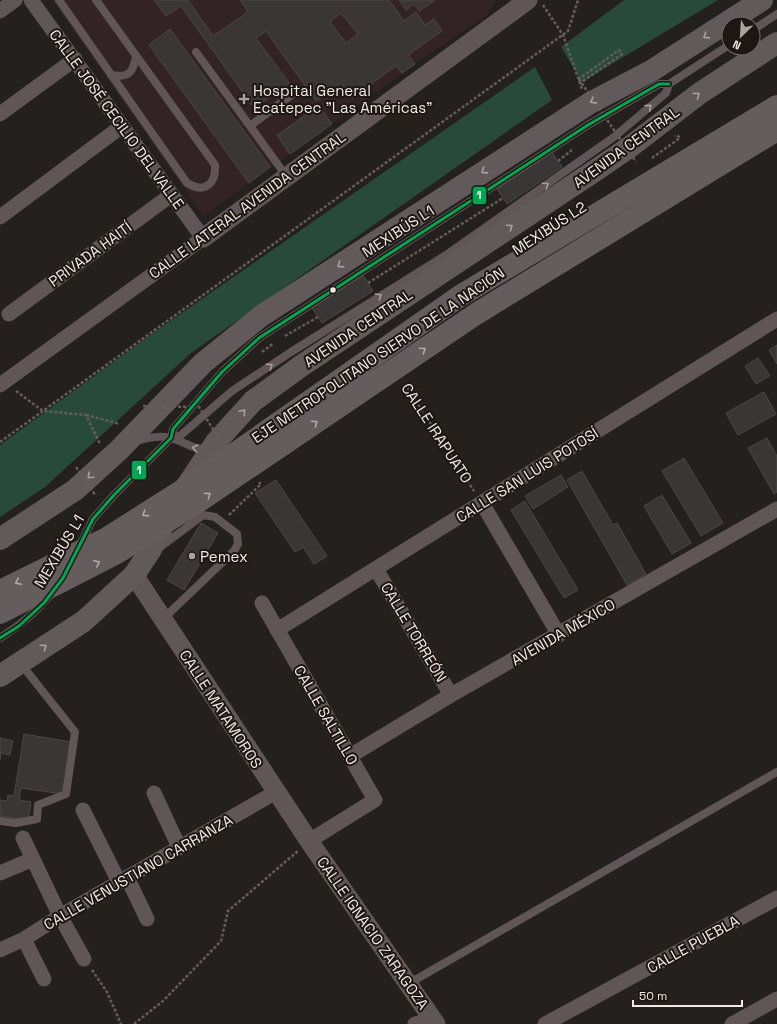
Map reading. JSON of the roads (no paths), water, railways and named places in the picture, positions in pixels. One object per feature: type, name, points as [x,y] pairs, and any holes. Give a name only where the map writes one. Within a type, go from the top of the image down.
[{"type":"highway","points":[[0,539],[75,490],[109,447],[202,362],[261,316],[584,94],[651,71],[762,0]]},
{"type":"highway","name":"AVENIDA CENTRAL","points":[[0,676],[84,621],[139,568],[170,510],[253,401],[301,366],[599,168],[631,146],[700,93],[777,43]]},
{"type":"highway","name":"EJE METROPOLITANO SIERVO DE LA NACIÓN","points":[[0,591],[119,530],[181,491],[460,296],[777,106]]},
{"type":"highway","name":"EJE METROPOLITANO SIERVO DE LA NACIÓN","points":[[0,613],[117,553],[198,502],[476,314],[776,137]]},
{"type":"street","points":[[0,11],[15,0]]},
{"type":"street","name":"CALLE JOSÉ CECILIO DEL VALLE","points":[[31,0],[203,238]]},
{"type":"street","name":"CALLE LATERAL AVENIDA CENTRAL","points":[[2,379],[203,238],[528,0]]},
{"type":"street","points":[[0,114],[75,59]]},
{"type":"street","points":[[0,217],[122,126]]},
{"type":"street","name":"PRIVADA HAITÍ","points":[[9,314],[171,195]]},
{"type":"street","name":"CALLE SAN LUIS POTOSÍ","points":[[277,630],[777,319]]},
{"type":"street","points":[[482,503],[559,634]]},
{"type":"street","name":"AVENIDA MÉXICO","points":[[350,756],[451,695],[777,509]]},
{"type":"street","name":"CALLE MATAMOROS","points":[[139,568],[163,619],[309,842]]},
{"type":"street","name":"CALLE TORREÓN","points":[[376,569],[451,695]]},
{"type":"street","name":"CALLE SALTILLO","points":[[262,603],[375,800],[309,842]]},
{"type":"street","name":"CALLE VENUSTIANO CARRANZA","points":[[0,950],[24,939],[123,879],[276,792]]},
{"type":"street","points":[[154,793],[179,847]]},
{"type":"street","points":[[83,810],[147,919]]},
{"type":"street","points":[[23,838],[60,916],[84,959]]},
{"type":"street","name":"CALLE IGNACIO ZARAGOZA","points":[[309,842],[408,984],[428,1022]]},
{"type":"street","points":[[0,873],[33,859]]},
{"type":"street","name":"CALLE PUEBLA","points":[[545,1024],[777,898]]},
{"type":"street","points":[[24,939],[44,979]]},
{"type":"street","points":[[732,1024],[777,999]]},
{"type":"lane","points":[[59,0],[187,183],[201,188],[208,186],[214,180],[216,174],[215,165],[96,0]]},
{"type":"lane","points":[[761,25],[777,14]]},
{"type":"lane","name":"MEXIBÚS L1","points":[[171,438],[173,429],[222,372],[259,338],[588,125],[659,84],[669,84],[721,50]]},
{"type":"lane","points":[[196,52],[287,177]]},
{"type":"lane","points":[[111,74],[122,76],[129,73],[134,66],[136,56]]},
{"type":"lane","name":"MEXIBÚS L1","points":[[0,638],[19,626],[44,604],[63,578],[93,519],[114,495],[171,438],[181,435],[232,391],[290,352],[446,255],[614,137],[666,93],[669,84]]},
{"type":"lane","points":[[250,126],[294,93]]},
{"type":"lane","name":"MEXIBÚS L2","points":[[251,432],[300,404],[777,98]]},
{"type":"lane","points":[[109,447],[154,436],[171,438],[188,446],[202,449],[218,447]]},
{"type":"lane","points":[[139,568],[203,515],[215,517],[237,534],[238,544],[234,551],[163,619]]},
{"type":"lane","points":[[0,821],[16,823],[36,819],[38,805],[66,794],[76,732],[21,663]]},
{"type":"lane","points":[[408,984],[777,772]]},
{"type":"place","name":"Hospital General Ecatepec \"Las Américas\"","points":[[244,99]]},
{"type":"place","name":"Pemex","points":[[192,556]]}]
